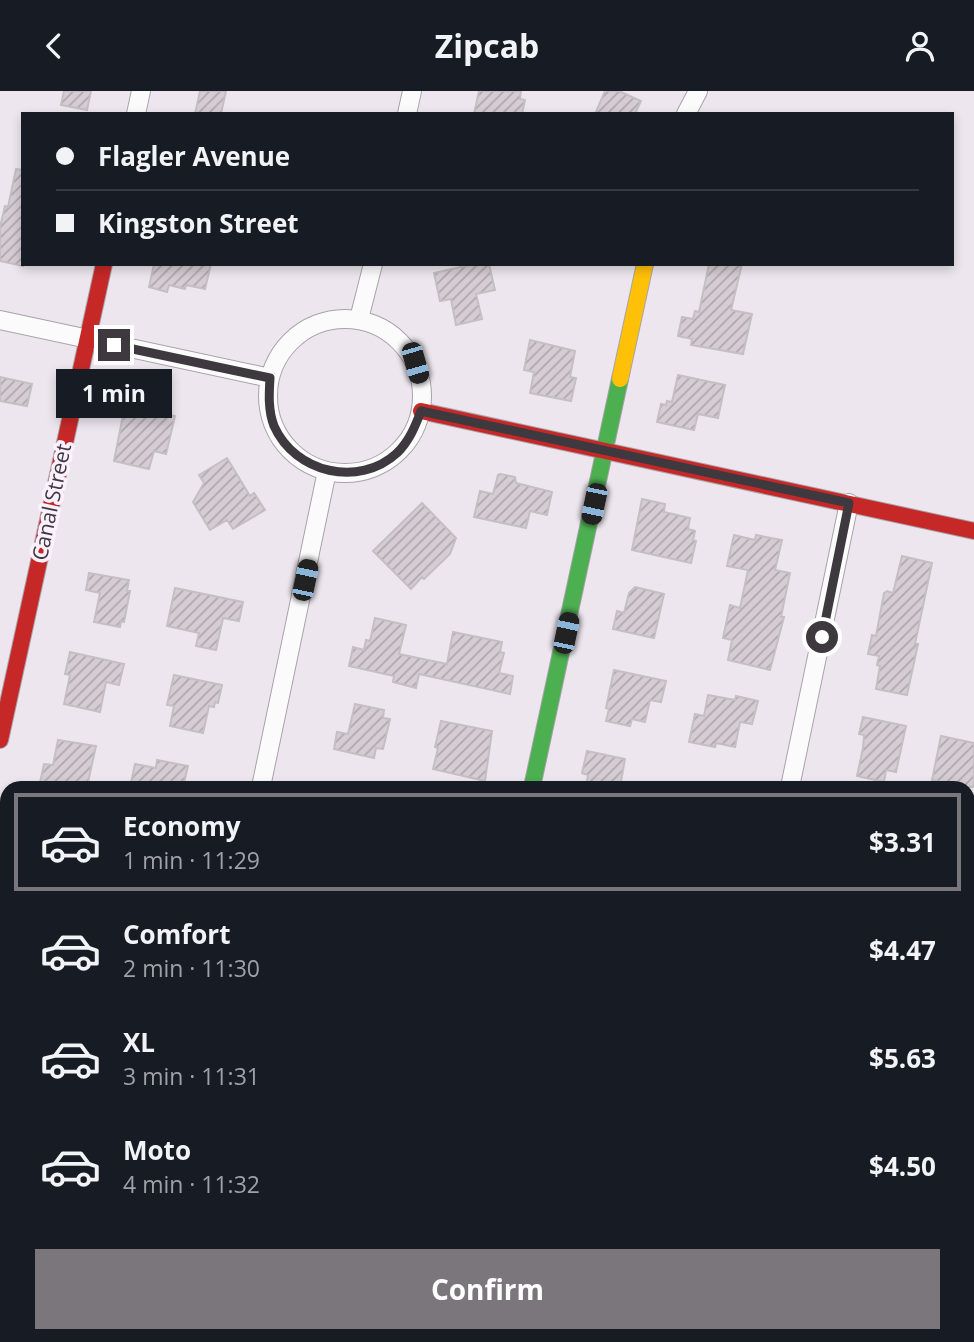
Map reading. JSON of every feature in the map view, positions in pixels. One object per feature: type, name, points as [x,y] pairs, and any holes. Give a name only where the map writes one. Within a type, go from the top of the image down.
[{"type":"street","points":[[136,112],[141,91]]},
{"type":"street","points":[[407,112],[412,91]]},
{"type":"street","points":[[687,112],[698,91]]},
{"type":"street","name":"Canal Street","points":[[0,740],[104,266]]},
{"type":"street","points":[[359,319],[372,266]]},
{"type":"street","points":[[533,781],[645,266]]},
{"type":"street","points":[[336,319],[359,319],[382,328],[401,343],[415,363],[422,387],[421,411],[412,434],[396,453],[376,467],[352,473],[327,471],[305,462],[287,446],[274,425],[269,402],[270,378],[279,356],[294,338],[313,325],[336,319]]},
{"type":"street","points":[[0,320],[270,378]]},
{"type":"street","points":[[421,411],[974,531]]},
{"type":"street","points":[[262,781],[327,471]]},
{"type":"street","points":[[791,781],[849,503]]},
{"type":"building","points":[[64,91],[91,91],[87,110],[61,105]]},
{"type":"building","points":[[200,91],[226,91],[221,112],[195,112]]},
{"type":"building","points":[[479,91],[521,91],[520,99],[525,100],[522,112],[474,112]]},
{"type":"building","points":[[605,91],[619,91],[641,101],[636,112],[596,112]]},
{"type":"building","points":[[16,169],[21,170],[21,266],[0,261],[0,227],[5,206],[8,207]]},
{"type":"building","points":[[154,266],[211,266],[205,289],[186,285],[185,289],[169,285],[167,292],[149,287]]},
{"type":"building","points":[[465,266],[489,266],[495,290],[476,294],[482,319],[456,325],[451,299],[440,301],[434,273]]},
{"type":"building","points":[[709,266],[742,266],[731,310],[752,314],[743,354],[691,345],[692,339],[678,336],[682,317],[693,319],[695,311],[699,312]]},
{"type":"building","points":[[530,340],[575,351],[570,377],[576,378],[571,401],[530,393],[534,372],[524,370]]},
{"type":"building","points":[[678,375],[725,385],[718,418],[698,414],[694,430],[657,422],[661,404],[672,402]]},
{"type":"building","points":[[0,377],[32,384],[27,406],[0,401]]},
{"type":"building","points":[[125,405],[175,416],[166,454],[154,451],[149,469],[114,461]]},
{"type":"building","points":[[227,458],[250,496],[254,493],[265,510],[233,529],[227,520],[210,530],[193,502],[204,483],[199,475]]},
{"type":"building","points":[[500,474],[515,477],[516,483],[552,492],[547,515],[530,511],[526,528],[474,517],[480,491],[493,494]]},
{"type":"building","points":[[642,499],[665,504],[664,512],[690,518],[688,529],[695,531],[693,540],[696,541],[691,563],[632,550]]},
{"type":"building","points":[[422,503],[456,538],[450,554],[411,589],[373,551]]},
{"type":"building","points":[[734,535],[755,540],[756,535],[782,540],[775,570],[790,573],[781,617],[784,617],[770,670],[728,660],[732,640],[723,638],[730,605],[740,608],[748,570],[727,566]]},
{"type":"building","points":[[902,556],[932,563],[907,695],[876,689],[879,656],[868,654],[872,635],[876,636],[884,593],[893,593]]},
{"type":"building","points":[[89,573],[129,580],[127,591],[130,591],[124,622],[121,621],[120,627],[94,622],[100,593],[86,590]]},
{"type":"building","points":[[635,587],[664,594],[654,638],[613,629],[617,611],[624,613],[629,593]]},
{"type":"building","points":[[175,588],[243,602],[239,621],[223,618],[216,650],[196,646],[199,633],[167,626]]},
{"type":"building","points":[[375,618],[406,625],[399,654],[447,664],[453,632],[502,642],[500,652],[504,653],[499,673],[513,676],[510,694],[419,674],[416,688],[393,682],[394,676],[349,666],[353,647],[364,650],[366,640],[370,641]]},
{"type":"building","points":[[70,652],[124,664],[119,685],[106,682],[100,712],[64,704],[70,675],[65,674]]},
{"type":"building","points":[[614,670],[666,681],[661,702],[650,700],[645,722],[632,719],[630,726],[606,721]]},
{"type":"building","points":[[174,675],[222,685],[218,703],[215,702],[214,707],[209,706],[203,733],[170,726],[174,706],[167,705]]},
{"type":"building","points":[[708,695],[735,700],[736,696],[758,701],[752,724],[740,722],[735,747],[716,743],[715,747],[689,742],[695,714],[704,716]]},
{"type":"building","points":[[355,704],[384,710],[383,718],[390,719],[383,749],[376,748],[374,758],[334,749],[337,732],[348,734]]},
{"type":"building","points":[[863,717],[906,726],[896,772],[886,770],[884,781],[857,776],[864,735],[859,734]]},
{"type":"building","points":[[441,721],[492,731],[485,781],[433,769]]},
{"type":"building","points":[[941,736],[974,743],[974,781],[932,780]]},
{"type":"building","points":[[58,740],[96,746],[88,781],[40,781],[44,764],[53,765]]},
{"type":"building","points":[[587,751],[625,759],[621,781],[587,781],[588,775],[582,773]]},
{"type":"building","points":[[157,760],[188,766],[184,781],[131,781],[135,764],[156,768]]},
{"type":"traffic: fast","points":[[533,781],[620,379]]},
{"type":"traffic: slow","points":[[620,379],[645,266]]},
{"type":"traffic: jam","points":[[0,740],[104,266]]},
{"type":"traffic: jam","points":[[421,411],[974,531]]},
{"type":"route","points":[[114,345],[270,378],[269,402],[274,425],[287,446],[305,462],[327,471],[352,473],[376,467],[396,453],[412,434],[421,411],[849,503],[822,637]]}]
